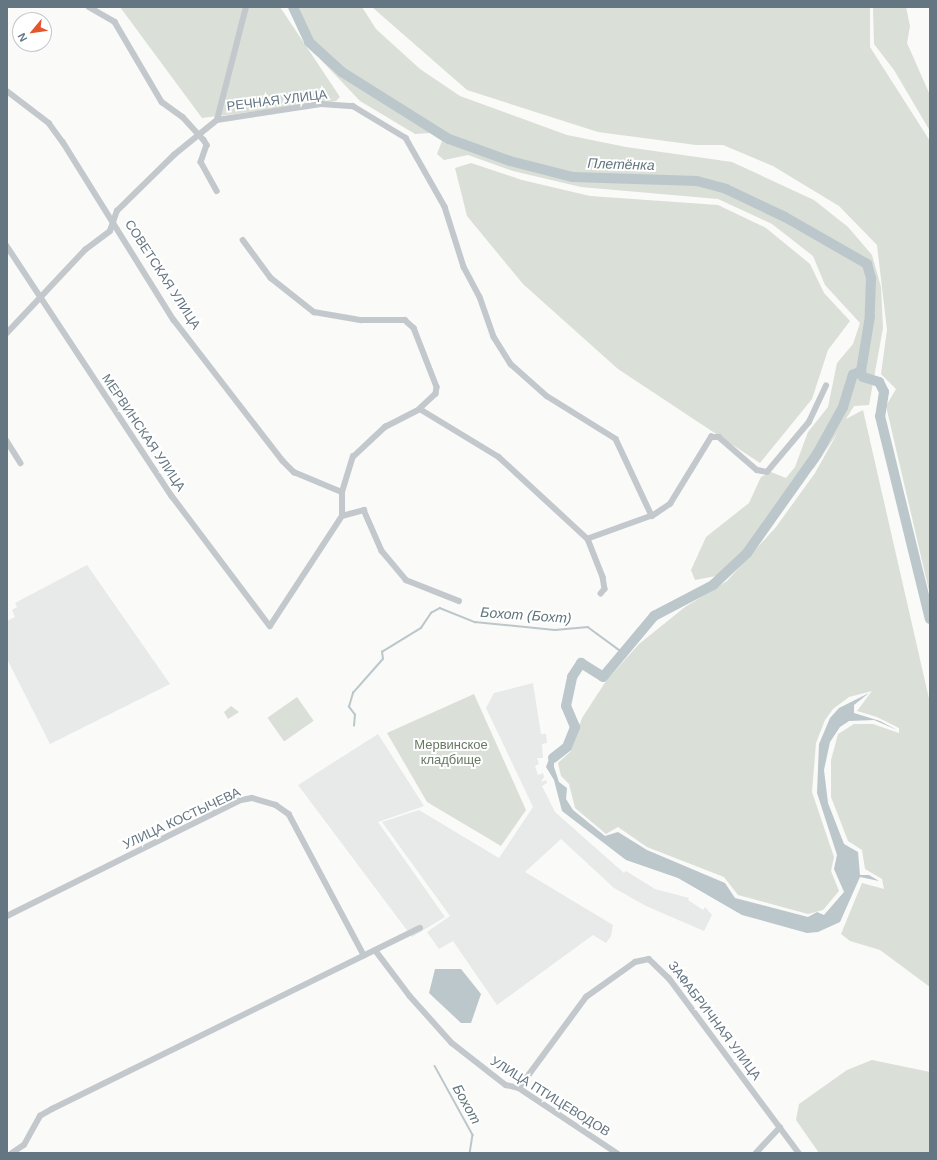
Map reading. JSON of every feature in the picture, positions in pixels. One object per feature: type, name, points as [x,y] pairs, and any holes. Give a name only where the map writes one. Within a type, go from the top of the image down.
[{"type":"street","points":[[89,7],[115,22],[162,102],[199,134],[207,145],[201,162],[217,191]]},
{"type":"street","points":[[217,120],[246,7]]},
{"type":"street","name":"СОВЕТСКАЯ УЛИЦА","points":[[7,91],[49,124],[114,222],[174,320],[283,462],[294,472],[342,492]]},
{"type":"street","name":"РЕЧНАЯ УЛИЦА","points":[[7,333],[85,250],[110,232],[117,211],[199,134],[217,120],[321,104],[353,106],[406,138],[445,207],[464,267],[480,297],[494,337],[511,364],[547,396],[616,439],[638,493],[652,516]]},
{"type":"street","points":[[243,240],[271,278],[314,312],[361,320],[405,320],[414,328],[437,388],[436,394],[420,409],[396,420],[362,446],[347,470],[342,492],[342,516],[364,510],[382,551],[406,580],[459,601]]},
{"type":"street","name":"МЕРВИНСКАЯ УЛИЦА","points":[[7,246],[172,496],[270,626],[342,516]]},
{"type":"street","points":[[588,539],[652,516],[670,504],[711,436],[719,437],[757,470],[767,472],[809,422],[826,386]]},
{"type":"street","points":[[420,409],[499,457],[588,539],[603,577],[605,589],[601,594]]},
{"type":"street","points":[[7,441],[20,463]]},
{"type":"street","name":"УЛИЦА КОСТЫЧЕВА","points":[[7,916],[241,800],[252,798],[276,805],[289,814],[364,955]]},
{"type":"street","points":[[12,1153],[24,1145],[40,1116],[52,1109],[364,955],[376,951],[420,928]]},
{"type":"street","name":"УЛИЦА ПТИЦЕВОДОВ","points":[[376,951],[410,996],[452,1043],[506,1085],[519,1088],[617,1153]]},
{"type":"street","name":"ЗАФАБРИЧНАЯ УЛИЦА","points":[[519,1088],[586,998],[635,962],[650,959],[659,966],[799,1153]]},
{"type":"street","points":[[756,1153],[780,1127]]},
{"type":"shaded area","points":[[87,565],[170,684],[50,744],[7,659],[7,621],[15,617],[12,610],[17,607],[15,603]]},
{"type":"shaded area","points":[[533,683],[541,734],[546,734],[547,743],[542,744],[543,758],[537,758],[539,764],[535,766],[538,775],[543,773],[544,777],[541,782],[546,780],[547,783],[542,786],[555,812],[624,873],[626,871],[655,889],[689,898],[688,900],[703,910],[705,907],[712,915],[704,931],[646,906],[614,888],[561,839],[525,872],[613,925],[611,936],[606,943],[593,935],[497,1005],[453,941],[439,949],[427,932],[450,916],[382,822],[419,810],[499,858],[533,807],[486,708],[494,693]]},
{"type":"shaded area","points":[[869,693],[854,705],[854,713],[880,721],[897,730],[874,720],[849,721],[840,727],[830,742],[824,770],[828,803],[844,844],[858,852],[860,875],[869,875],[879,881],[860,877],[840,922],[818,932],[807,933],[742,915],[678,878],[626,860],[562,811],[554,780],[546,767],[549,759],[554,758],[554,767],[559,782],[567,788],[566,799],[573,810],[605,836],[618,832],[647,850],[725,883],[735,898],[808,917],[817,912],[824,915],[844,892],[834,869],[837,855],[817,793],[819,744],[830,718],[839,708]]},
{"type":"shaded area","points":[[378,734],[424,806],[378,822],[445,917],[412,937],[298,785]]},
{"type":"shaded area","points":[[435,969],[461,969],[481,994],[471,1023],[461,1023],[429,993]]},
{"type":"green space","points":[[120,7],[280,7],[340,97],[336,101],[202,118]]},
{"type":"green space","points":[[293,7],[362,7],[376,29],[420,69],[460,96],[567,135],[626,147],[732,162],[814,200],[848,227],[872,255],[881,287],[883,328],[869,405],[854,406],[846,419],[863,410],[930,703],[930,987],[880,950],[850,941],[841,934],[862,883],[884,889],[882,879],[865,869],[862,850],[848,841],[831,797],[831,760],[838,734],[854,724],[873,724],[899,733],[899,728],[877,717],[857,711],[872,691],[849,697],[833,709],[825,720],[816,743],[812,792],[834,857],[831,871],[839,891],[823,910],[808,914],[738,895],[724,877],[647,847],[618,827],[606,834],[575,808],[569,784],[561,776],[558,763],[571,751],[582,718],[606,681],[639,644],[685,607],[727,581],[776,527],[815,473],[838,432],[814,468],[796,479],[773,518],[746,551],[721,575],[695,580],[691,570],[706,537],[749,503],[761,477],[771,472],[786,478],[795,467],[808,432],[828,407],[837,363],[853,344],[860,323],[825,285],[813,256],[772,224],[718,199],[581,187],[513,171],[468,155],[444,160],[437,154],[442,141],[430,133],[415,134],[360,101],[321,60]]},
{"type":"green space","points":[[372,7],[870,7],[870,47],[930,141],[930,595],[886,406],[896,389],[881,374],[887,330],[877,245],[839,206],[773,166],[723,145],[696,145],[598,132],[467,90]]},
{"type":"green space","points":[[873,7],[906,7],[910,26],[907,43],[930,95],[930,131],[894,70],[874,44]]},
{"type":"green space","points":[[471,163],[522,180],[590,196],[718,205],[766,228],[810,264],[824,293],[850,321],[828,350],[812,399],[760,463],[618,369],[523,284],[467,216],[455,168]]},
{"type":"green space","name":"Мервинское кладбище","points":[[474,694],[526,810],[501,846],[427,802],[387,733]]},
{"type":"green space","points":[[297,697],[314,721],[284,741],[268,718]]},
{"type":"green space","points":[[231,706],[239,712],[228,719],[224,712]]},
{"type":"green space","points":[[872,1060],[930,1072],[930,1153],[819,1153],[796,1120],[799,1104],[847,1070]]},
{"type":"waterway","name":"Плетёнка","points":[[293,7],[309,42],[342,72],[449,139],[510,161],[573,177],[697,181],[726,189],[785,217],[867,264],[871,278],[870,316],[861,371],[863,377],[879,382],[884,392],[880,416],[930,619]]},
{"type":"waterway","points":[[553,758],[567,747],[575,727],[566,706],[572,677],[581,663],[603,677],[654,616],[713,585],[747,553],[817,454],[843,407],[853,375],[861,371]]},
{"type":"waterway","name":"Бохот (Бохт)","points":[[354,726],[355,715],[349,707],[353,693],[383,659],[382,652],[421,628],[431,613],[440,608],[475,622],[555,630],[588,627],[622,652]]},
{"type":"waterway","name":"Бохот","points":[[435,1066],[473,1135],[470,1153]]}]
